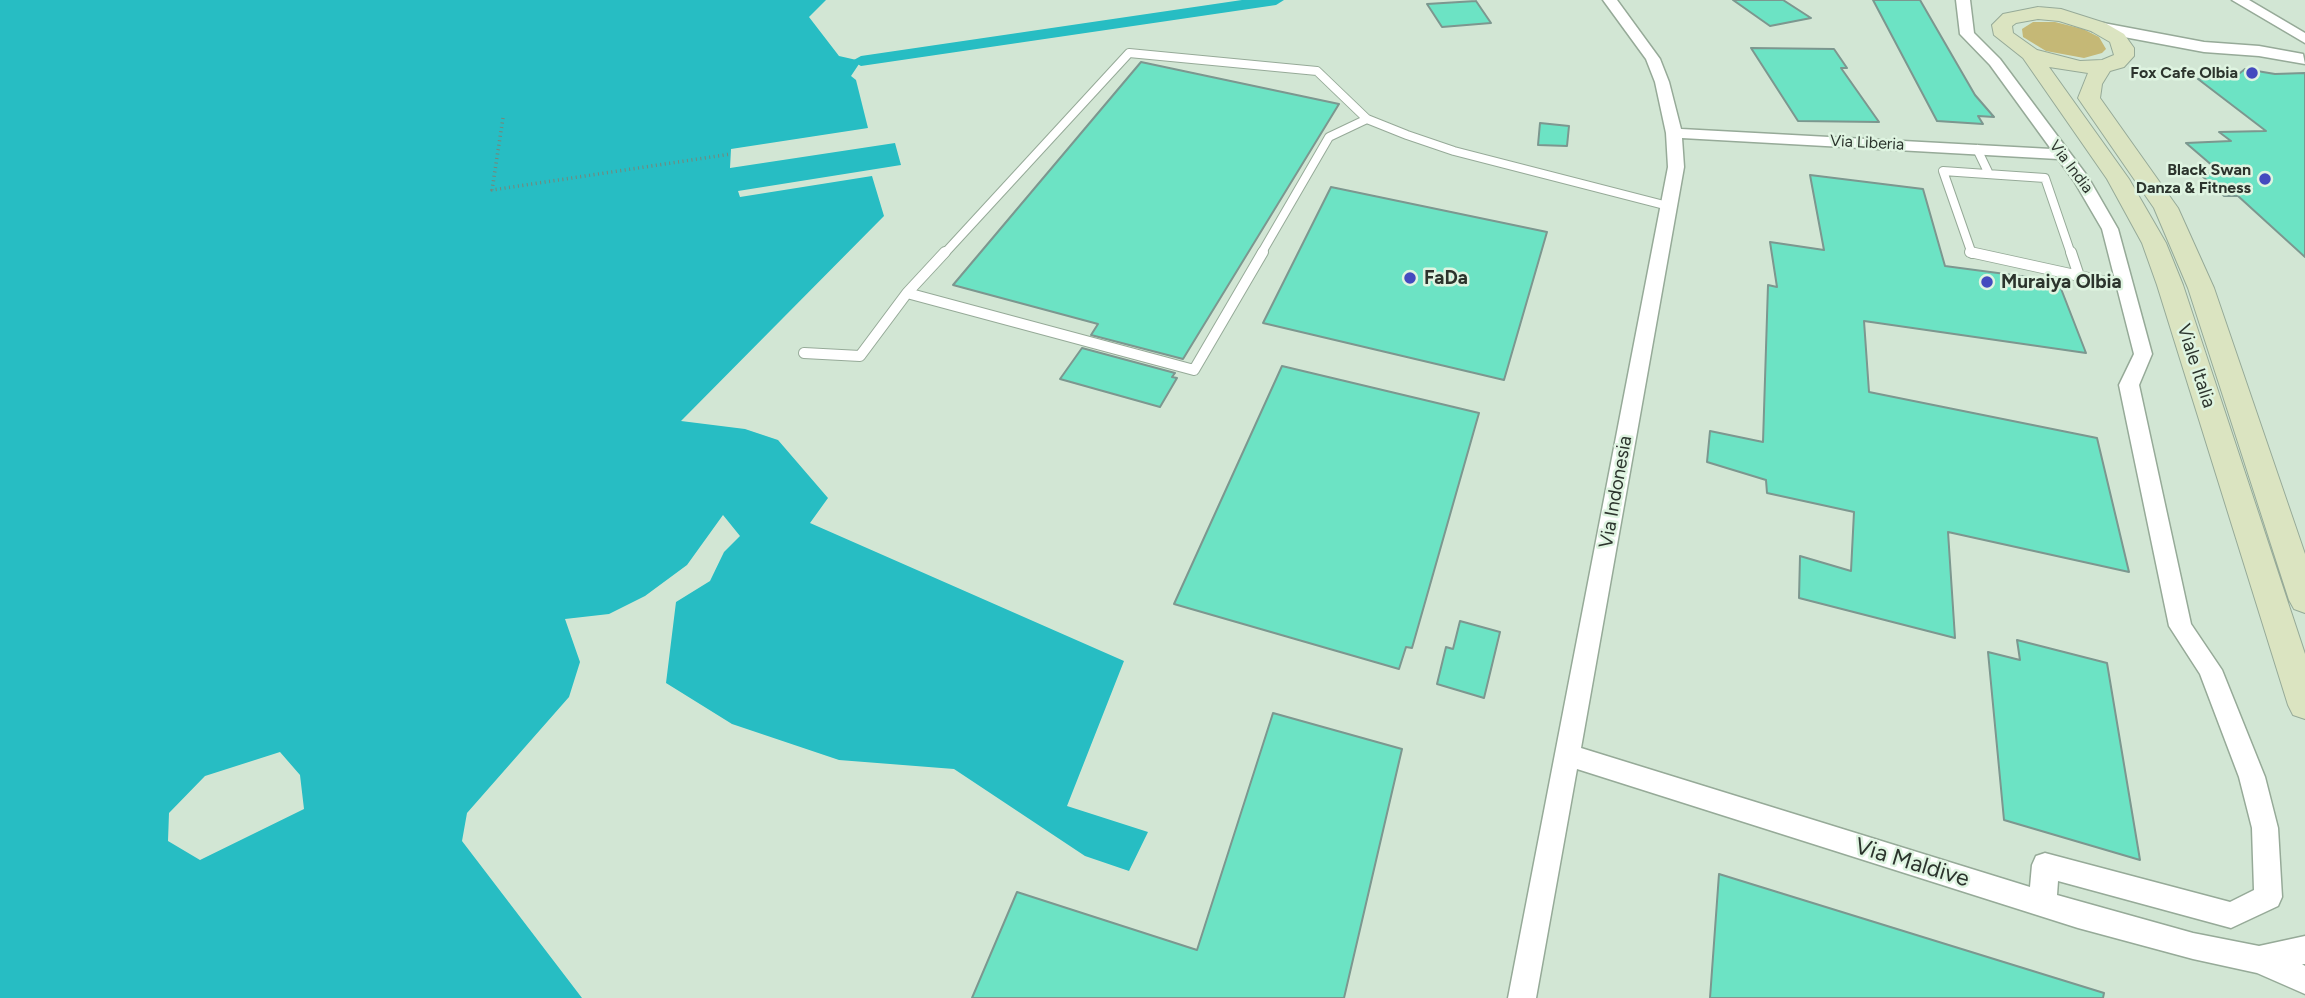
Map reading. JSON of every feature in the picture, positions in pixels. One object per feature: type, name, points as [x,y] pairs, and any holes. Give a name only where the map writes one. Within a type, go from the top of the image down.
[{"type":"main road","points":[[2038,0],[2090,23],[2117,38],[2124,48],[2113,61],[2080,67],[2031,54],[2014,46],[2004,35],[2002,25],[2007,9],[2090,23]]},
{"type":"main road","name":"Viale Italia","points":[[2031,54],[2118,179],[2154,243],[2179,311],[2305,705]]},
{"type":"main road","name":"Viale Italia","points":[[2113,61],[2092,84],[2089,98],[2166,208],[2183,245],[2201,288],[2305,600]]},
{"type":"street","name":"Via Indonesia","points":[[1522,998],[1676,167],[1670,105],[1653,59],[1610,0]]},
{"type":"street","name":"Via India","points":[[1963,0],[1967,34],[1996,62],[2088,190],[2110,229],[2143,354],[2129,385],[2180,626],[2210,670],[2252,777],[2265,828],[2268,897],[2231,915],[2045,865],[2043,904]]},
{"type":"street","points":[[2239,0],[2276,24],[2300,49]]},
{"type":"street","points":[[2090,23],[2204,47],[2259,51],[2300,49]]},
{"type":"street","points":[[2113,61],[2204,47]]},
{"type":"street","name":"Via Liberia","points":[[1674,133],[2060,154]]},
{"type":"street","name":"Via Maldive","points":[[1567,755],[2043,904],[2193,946],[2259,960],[2305,981]]},
{"type":"street","name":"Via Maldive","points":[[2259,960],[2305,950]]},
{"type":"lane","points":[[804,353],[860,356],[907,293],[1129,53],[1317,71],[1367,119],[1454,151],[1668,206]]},
{"type":"lane","points":[[907,293],[1194,370],[1329,138],[1367,119]]},
{"type":"lane","points":[[1977,149],[1989,174]]},
{"type":"lane","points":[[2079,276],[2045,178],[1943,171],[1970,253],[2125,286]]},
{"type":"path","points":[[503,118],[492,190],[730,154]]},
{"type":"shaded area","points":[[2033,22],[2055,22],[2083,29],[2099,37],[2106,49],[2102,53],[2084,58],[2046,51],[2023,37],[2022,29]]},
{"type":"water","points":[[0,0],[826,0],[809,17],[839,56],[861,61],[851,76],[856,80],[868,128],[731,149],[730,168],[895,143],[901,165],[738,191],[740,197],[872,176],[884,216],[681,421],[745,429],[778,440],[828,498],[810,523],[1124,661],[1067,806],[1148,832],[1129,871],[1085,856],[954,769],[839,760],[732,724],[666,683],[676,602],[710,581],[724,552],[740,536],[723,515],[687,565],[645,596],[609,614],[565,619],[580,662],[569,697],[467,813],[462,841],[582,998],[0,998]],"holes":[[[280,752],[300,775],[304,809],[200,860],[168,841],[169,813],[205,776]]]},
{"type":"building","points":[[1733,0],[1783,0],[1811,18],[1770,26]]},
{"type":"building","points":[[1873,0],[1920,0],[1975,95],[1994,117],[1978,116],[1983,124],[1937,121]]},
{"type":"building","points":[[1476,1],[1491,23],[1442,27],[1427,4]]},
{"type":"building","points":[[1751,48],[1834,49],[1847,68],[1841,68],[1879,122],[1798,121]]},
{"type":"building","points":[[1141,62],[1339,104],[1183,359],[1091,335],[1098,324],[953,285]]},
{"type":"building","points":[[2245,69],[2275,74],[2305,73],[2305,257],[2238,196],[2224,196],[2200,174],[2221,173],[2186,143],[2231,141],[2219,132],[2266,131],[2198,79],[2235,77]]},
{"type":"building","points":[[1540,123],[1569,126],[1567,146],[1538,145]]},
{"type":"building","points":[[1810,175],[1923,189],[1945,266],[2058,281],[2086,353],[1864,321],[1869,392],[2097,438],[2129,572],[1948,532],[1955,638],[1799,598],[1800,556],[1851,571],[1854,512],[1767,493],[1766,480],[1707,462],[1710,431],[1763,442],[1768,285],[1777,287],[1770,242],[1824,250]]},
{"type":"building","name":"FaDa","points":[[1331,187],[1547,232],[1504,380],[1263,323]]},
{"type":"building","points":[[1082,348],[1175,373],[1172,377],[1177,378],[1160,407],[1060,379]]},
{"type":"building","points":[[1282,366],[1479,413],[1412,648],[1406,647],[1399,669],[1174,604]]},
{"type":"building","points":[[1460,621],[1500,632],[1484,698],[1437,684],[1446,647],[1453,649]]},
{"type":"building","points":[[2017,640],[2107,663],[2140,860],[2004,820],[1988,652],[2020,660]]},
{"type":"building","points":[[1273,713],[1402,749],[1344,998],[972,998],[1017,892],[1197,950]]},
{"type":"building","points":[[1719,874],[2104,993],[2103,998],[1710,998]]},
{"type":"waterway","points":[[861,61],[1276,0]]},
{"type":"place","name":"Fox Cafe Olbia","points":[[2252,73]]},
{"type":"place","name":"Black Swan Danza & Fitness","points":[[2265,179]]},
{"type":"place","name":"FaDa","points":[[1410,278]]},
{"type":"place","name":"Muraiya Olbia","points":[[1987,282]]}]
